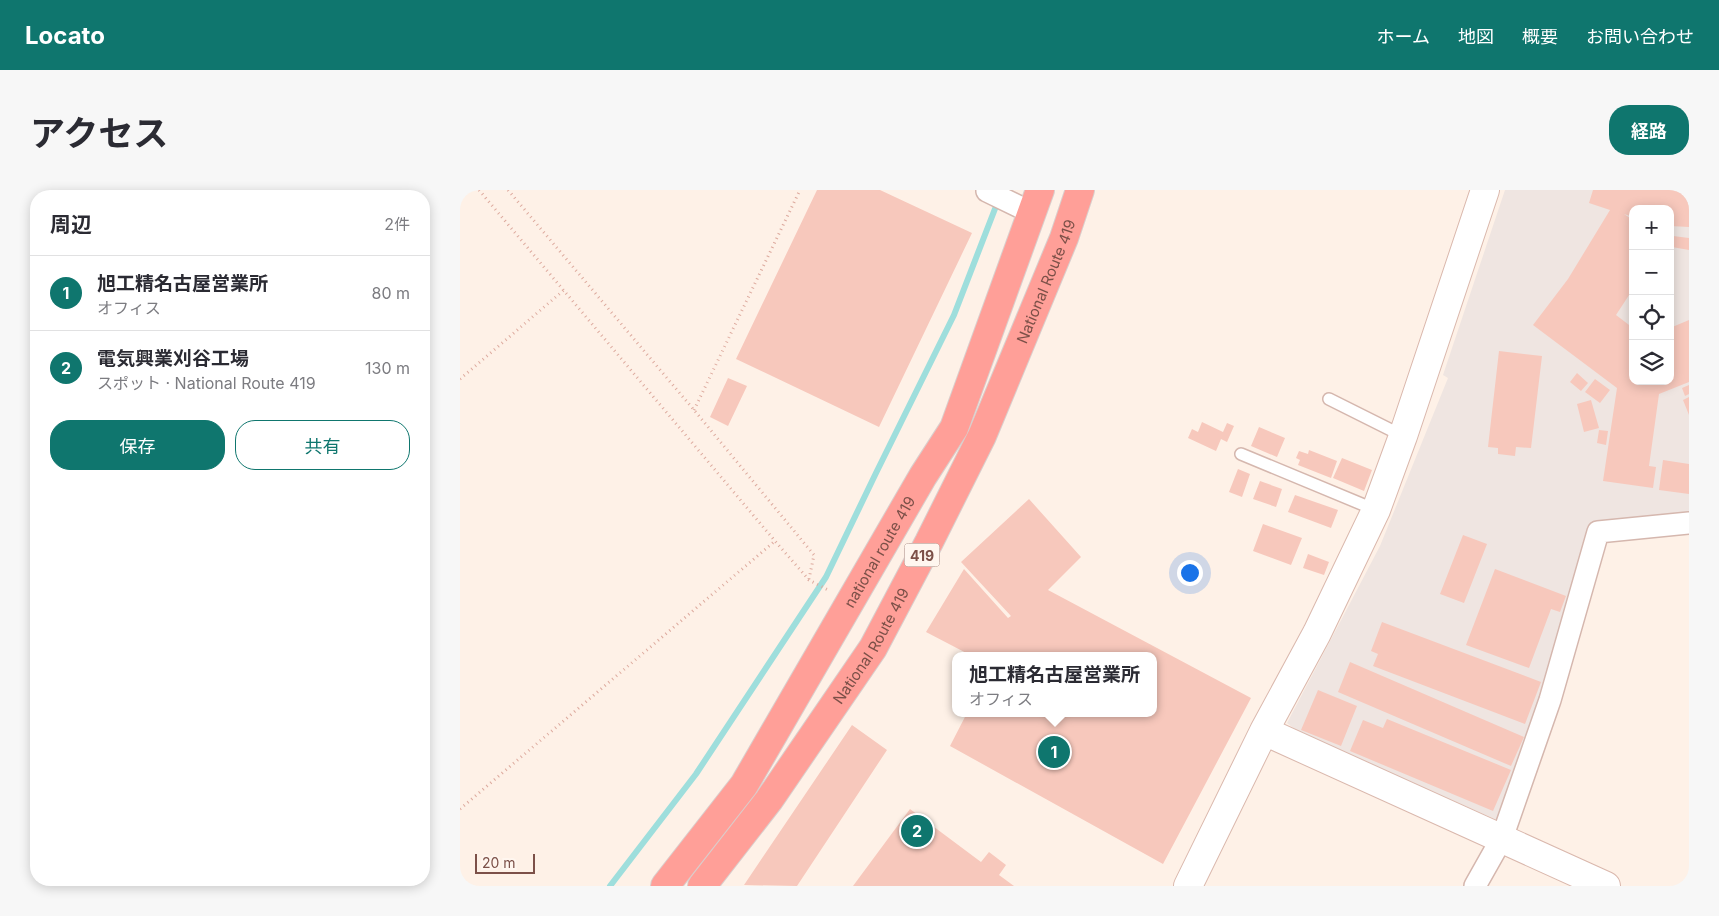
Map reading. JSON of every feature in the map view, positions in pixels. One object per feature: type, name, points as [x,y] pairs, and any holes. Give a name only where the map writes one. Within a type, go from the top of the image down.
[{"type":"highway","name":"National Route 419","points":[[702,886],[770,800],[873,648],[982,436],[1064,238],[1080,190]]},
{"type":"highway","name":"national route 419","points":[[665,886],[744,785],[923,476],[954,428],[1028,202]]},
{"type":"street","points":[[1188,886],[1264,731],[1317,633],[1376,510],[1403,436],[1485,190]]},
{"type":"street","points":[[987,191],[1028,202]]},
{"type":"street","points":[[1475,886],[1502,838],[1550,700],[1598,532],[1689,523]]},
{"type":"street","points":[[1264,731],[1606,886]]},
{"type":"lane","points":[[1329,399],[1403,436]]},
{"type":"lane","points":[[1241,454],[1376,510]]},
{"type":"path","points":[[479,190],[809,580],[832,592]]},
{"type":"path","points":[[508,190],[814,555],[809,580]]},
{"type":"path","points":[[694,410],[800,190]]},
{"type":"path","points":[[460,378],[564,290]]},
{"type":"path","points":[[460,809],[775,541]]},
{"type":"shaded area","points":[[1505,190],[1689,190],[1689,513],[1592,523],[1553,663],[1497,820],[1300,733],[1287,723],[1380,546],[1448,378],[1443,375]]},
{"type":"building","points":[[817,190],[880,190],[972,233],[879,427],[736,359]]},
{"type":"building","points":[[1593,190],[1689,190],[1689,227],[1674,226],[1674,205],[1629,205],[1629,216],[1624,214],[1629,217],[1629,295],[1616,315],[1629,325],[1629,385],[1674,385],[1674,326],[1689,320],[1689,382],[1659,394],[1649,466],[1656,467],[1653,488],[1603,481],[1617,388],[1533,325],[1568,279],[1610,210],[1589,203]]},
{"type":"building","points":[[1674,236],[1689,238],[1689,250],[1674,247]]},
{"type":"building","points":[[1499,351],[1542,356],[1531,448],[1516,447],[1515,456],[1498,454],[1498,448],[1488,447]]},
{"type":"building","points":[[1577,373],[1588,383],[1581,391],[1570,382]]},
{"type":"building","points":[[728,378],[747,386],[728,426],[710,417]]},
{"type":"building","points":[[1595,379],[1610,390],[1600,403],[1585,392]]},
{"type":"building","points":[[1689,385],[1689,394],[1685,396],[1682,388]]},
{"type":"building","points":[[1689,397],[1689,415],[1683,400]]},
{"type":"building","points":[[1591,400],[1599,428],[1584,432],[1577,404]]},
{"type":"building","points":[[1202,422],[1223,432],[1227,423],[1234,426],[1227,442],[1221,439],[1216,451],[1188,438],[1192,429],[1198,432]]},
{"type":"building","points":[[1259,427],[1285,438],[1277,457],[1251,446]]},
{"type":"building","points":[[1599,430],[1608,431],[1606,445],[1597,443]]},
{"type":"building","points":[[1309,450],[1337,461],[1331,478],[1298,465],[1300,460],[1296,458],[1299,451],[1308,454]]},
{"type":"building","points":[[1342,458],[1372,470],[1364,491],[1333,478]]},
{"type":"building","points":[[1663,460],[1689,464],[1689,494],[1659,490]]},
{"type":"building","points":[[1238,469],[1250,474],[1242,497],[1229,492]]},
{"type":"building","points":[[1260,481],[1282,489],[1276,507],[1253,499]]},
{"type":"building","points":[[1295,495],[1338,510],[1331,528],[1288,512]]},
{"type":"building","points":[[1029,499],[1081,557],[1048,590],[1251,698],[1163,864],[950,746],[965,717],[1157,717],[1157,652],[964,652],[926,632],[964,569],[1008,618],[1011,616],[961,562]]},
{"type":"building","points":[[1263,524],[1302,538],[1291,565],[1253,551]]},
{"type":"building","points":[[1463,535],[1487,544],[1464,603],[1440,594]]},
{"type":"building","points":[[1308,554],[1329,562],[1324,575],[1303,568]]},
{"type":"building","points":[[1495,569],[1566,596],[1560,612],[1551,609],[1529,668],[1466,645]]},
{"type":"building","points":[[1382,622],[1541,682],[1525,724],[1373,666],[1378,654],[1371,651]]},
{"type":"building","points":[[1350,662],[1524,737],[1511,766],[1338,692]]},
{"type":"building","points":[[1318,690],[1357,706],[1341,746],[1301,730]]},
{"type":"building","points":[[1387,719],[1511,770],[1493,811],[1350,751],[1363,720],[1383,728]]},
{"type":"building","points":[[852,725],[887,750],[797,886],[744,885]]},
{"type":"building","points":[[910,809],[981,862],[989,852],[1006,865],[999,875],[1014,886],[853,886]]},
{"type":"waterway","points":[[610,886],[696,774],[826,577],[954,315],[998,201]]},
{"type":"place","name":"旭工精名古屋営業所","points":[[1054,752]]},
{"type":"place","name":"電気興業刈谷工場","points":[[917,831]]}]
